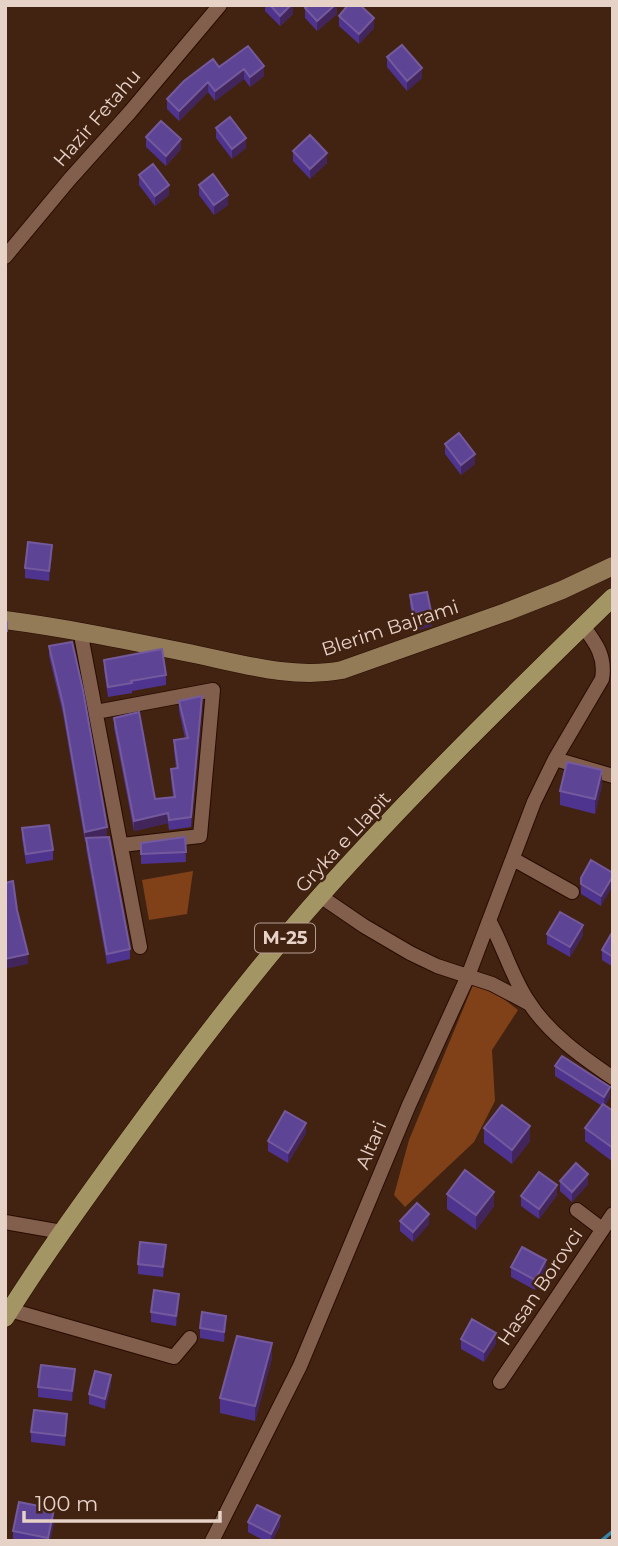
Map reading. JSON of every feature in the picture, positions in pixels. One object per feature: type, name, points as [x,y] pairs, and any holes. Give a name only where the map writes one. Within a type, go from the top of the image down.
[{"type":"main road","name":"Gryka e Llapit","points":[[8,1314],[62,1231],[226,1009],[320,896],[440,769],[613,597]]},
{"type":"street","name":"Hazir Fetahu","points":[[5,257],[220,5]]},
{"type":"street","name":"Blerim Bajrami","points":[[5,620],[80,630],[288,672],[327,673],[506,612],[613,566]]},
{"type":"street","name":"Altari","points":[[212,1541],[300,1366],[409,1105],[468,976],[530,812],[555,760],[608,682],[601,653],[583,626]]},
{"type":"street","points":[[80,630],[140,947]]},
{"type":"street","points":[[96,712],[213,690],[200,836],[122,845]]},
{"type":"street","points":[[555,760],[613,776]]},
{"type":"street","points":[[513,859],[572,892]]},
{"type":"street","points":[[320,896],[410,953],[492,984],[528,1003]]},
{"type":"street","points":[[490,922],[528,1003],[567,1044],[613,1078]]},
{"type":"street","points":[[577,1210],[602,1229]]},
{"type":"street","name":"Hasan Borovci","points":[[500,1382],[613,1214]]},
{"type":"street","points":[[5,1222],[62,1231]]},
{"type":"street","name":"Gryka e Llapit","points":[[8,1314],[174,1357],[190,1338]]},
{"type":"shaded area","points":[[193,871],[187,914],[149,920],[142,880]]},
{"type":"shaded area","points":[[473,985],[496,993],[518,1010],[492,1050],[495,1101],[474,1142],[405,1207],[394,1195],[409,1140]]},
{"type":"building","points":[[270,5],[291,5],[280,16]]},
{"type":"building","points":[[309,5],[335,5],[317,21],[305,8]]},
{"type":"building","points":[[348,5],[360,5],[374,18],[359,34],[339,16]]},
{"type":"building","points":[[402,45],[422,68],[407,81],[387,57]]},
{"type":"building","points":[[248,46],[264,66],[250,77],[244,69],[215,91],[208,82],[179,111],[167,99],[184,81],[213,59],[219,67]]},
{"type":"building","points":[[230,117],[246,138],[232,149],[216,128]]},
{"type":"building","points":[[161,121],[181,139],[166,156],[146,137]]},
{"type":"building","points":[[310,135],[327,153],[310,169],[293,151]]},
{"type":"building","points":[[153,164],[169,185],[155,196],[139,175]]},
{"type":"building","points":[[213,174],[228,195],[214,205],[199,185]]},
{"type":"building","points":[[459,433],[475,454],[461,465],[445,444]]},
{"type":"building","points":[[28,542],[52,545],[49,571],[25,568]]},
{"type":"building","points":[[427,592],[432,616],[415,621],[410,595]]},
{"type":"building","points":[[72,642],[107,827],[85,832],[63,704],[49,646]]},
{"type":"building","points":[[162,649],[166,675],[108,687],[104,660]]},
{"type":"building","points":[[202,696],[191,817],[169,820],[168,813],[134,821],[114,718],[139,712],[155,799],[175,797],[171,769],[178,768],[174,740],[188,738],[179,701]]},
{"type":"building","points":[[567,762],[602,770],[595,799],[560,791]]},
{"type":"building","points":[[49,825],[53,850],[26,854],[22,828]]},
{"type":"building","points":[[109,837],[130,949],[107,954],[86,838]]},
{"type":"building","points":[[185,837],[186,852],[141,854],[141,843]]},
{"type":"building","points":[[591,860],[613,873],[601,896],[581,884],[581,878]]},
{"type":"building","points":[[13,881],[28,954],[5,959],[5,883]]},
{"type":"building","points":[[560,912],[583,925],[570,947],[547,934]]},
{"type":"building","points":[[613,931],[613,957],[602,950]]},
{"type":"building","points":[[562,1056],[610,1087],[604,1097],[555,1066]]},
{"type":"building","points":[[603,1104],[613,1111],[613,1148],[585,1128]]},
{"type":"building","points":[[502,1105],[530,1126],[512,1150],[484,1128]]},
{"type":"building","points":[[285,1111],[306,1123],[288,1153],[268,1141]]},
{"type":"building","points":[[576,1163],[588,1174],[572,1192],[560,1181]]},
{"type":"building","points":[[465,1170],[494,1192],[476,1215],[447,1194]]},
{"type":"building","points":[[539,1172],[557,1185],[539,1209],[521,1196]]},
{"type":"building","points":[[417,1203],[429,1214],[413,1232],[400,1221]]},
{"type":"building","points":[[140,1242],[166,1245],[163,1267],[138,1264]]},
{"type":"building","points":[[522,1247],[546,1260],[535,1280],[511,1267]]},
{"type":"building","points":[[154,1290],[179,1294],[176,1316],[151,1312]]},
{"type":"building","points":[[202,1312],[226,1316],[224,1332],[200,1328]]},
{"type":"building","points":[[472,1319],[496,1333],[484,1352],[461,1339]]},
{"type":"building","points":[[237,1336],[272,1343],[255,1406],[220,1398]]},
{"type":"building","points":[[41,1365],[75,1369],[72,1391],[38,1387]]},
{"type":"building","points":[[95,1371],[111,1375],[105,1399],[89,1394]]},
{"type":"building","points":[[34,1410],[67,1414],[65,1436],[31,1432]]},
{"type":"building","points":[[19,1502],[54,1509],[48,1538],[13,1531]]},
{"type":"building","points":[[257,1505],[280,1516],[271,1534],[248,1522]]},
{"type":"waterway","points":[[601,1541],[613,1531]]}]
